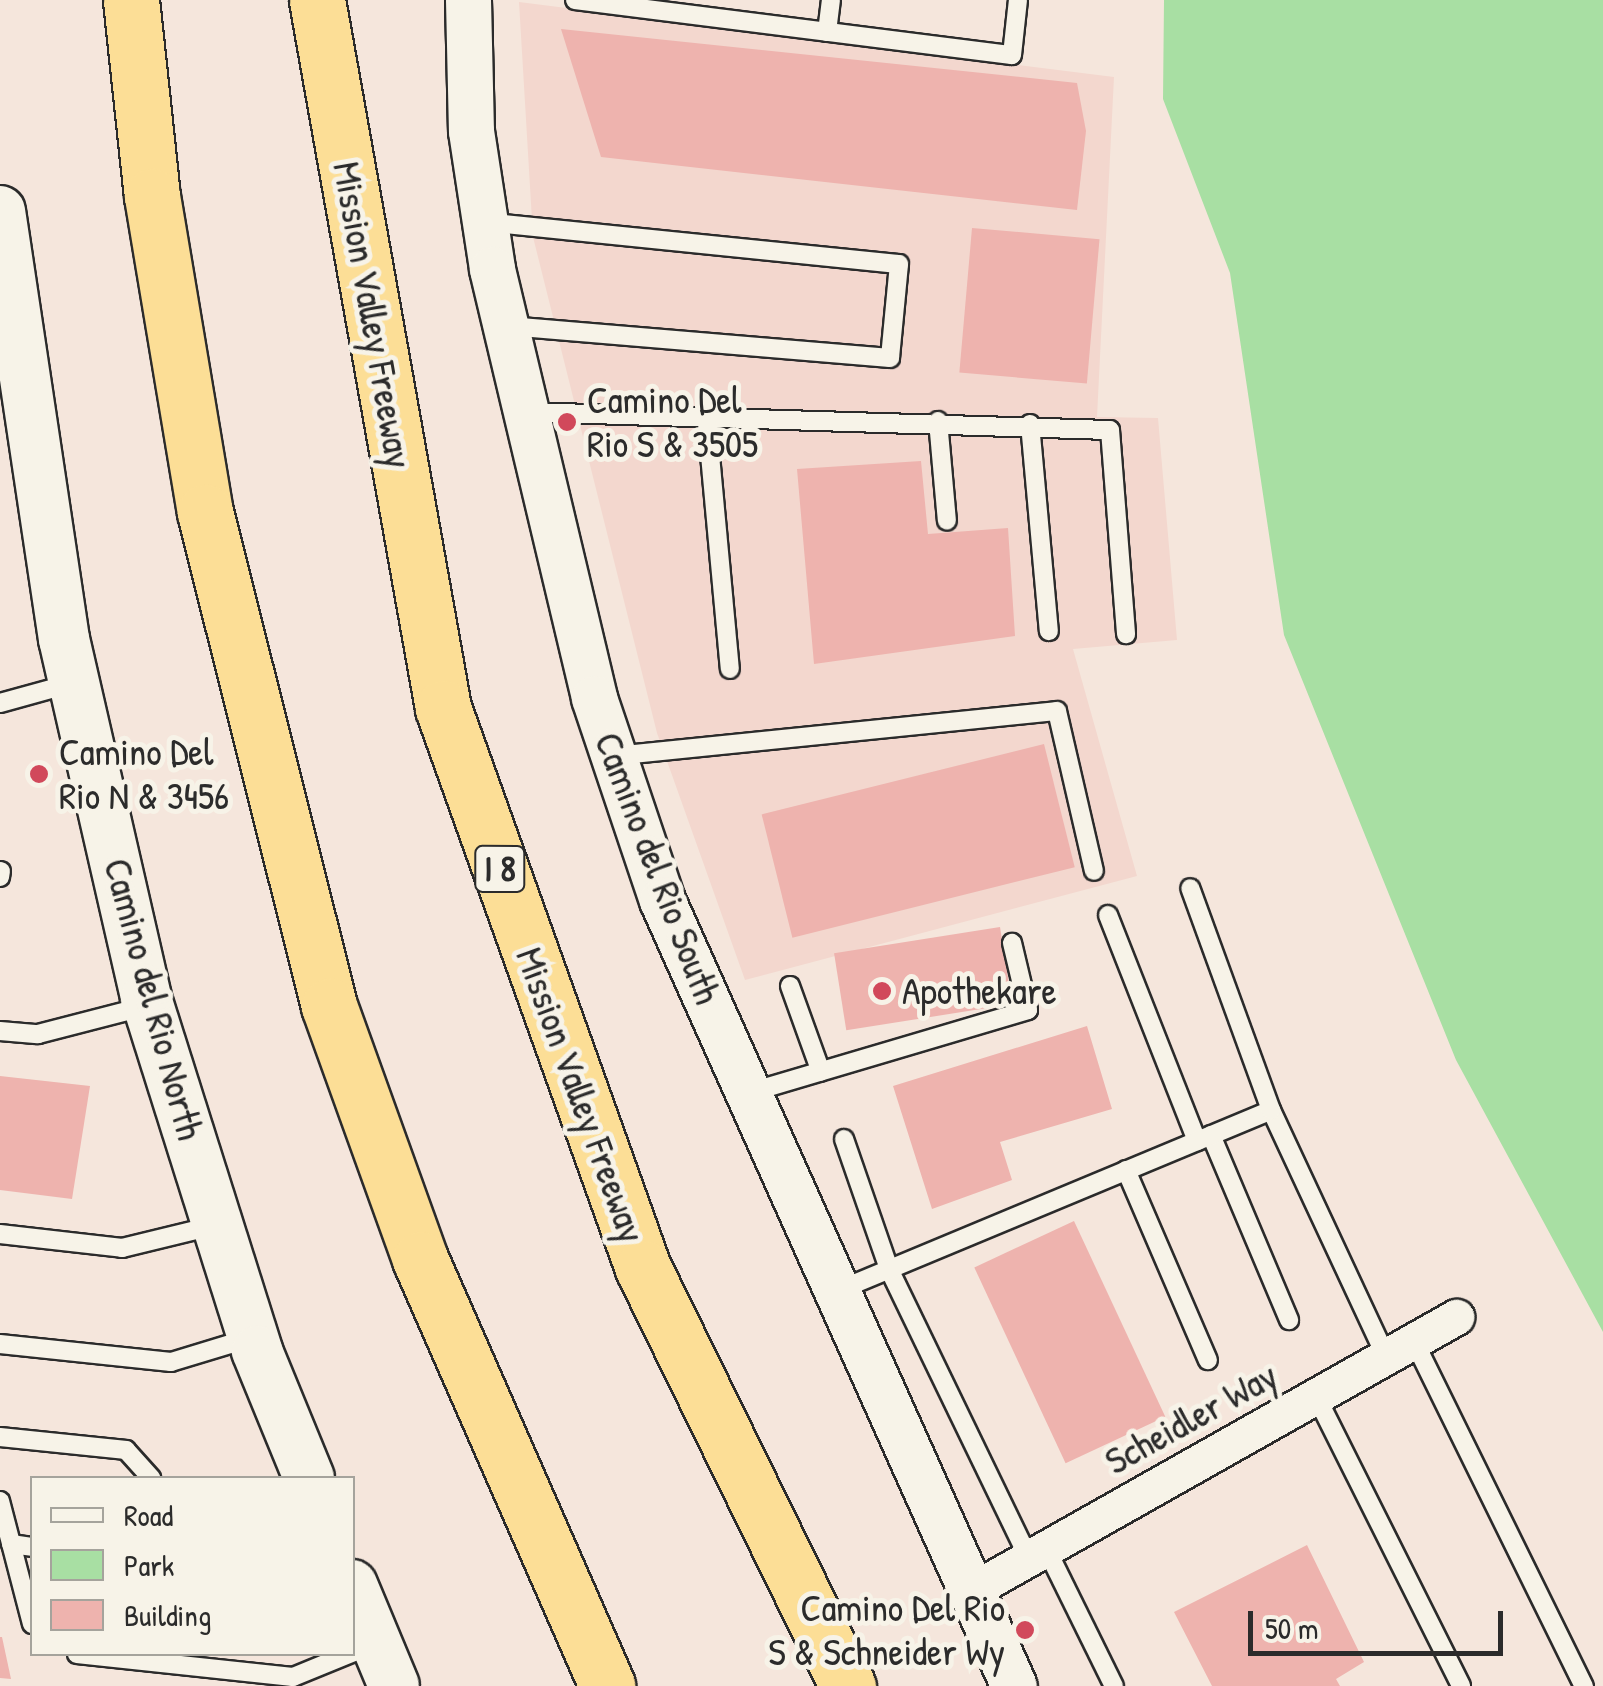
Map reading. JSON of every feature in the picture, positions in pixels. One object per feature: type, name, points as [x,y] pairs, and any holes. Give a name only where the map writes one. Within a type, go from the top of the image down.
[{"type":"highway","points":[[130,0],[152,196],[205,512],[329,1006],[420,1258],[608,1686]]},
{"type":"highway","name":"Mission Valley Freeway","points":[[317,0],[443,708],[643,1268],[848,1686]]},
{"type":"main road","name":"Camino del Rio North","points":[[0,211],[3,278],[24,440],[149,1005],[253,1337],[308,1476]]},
{"type":"main road","points":[[355,1592],[385,1664]]},
{"type":"street","name":"Camino del Rio South","points":[[468,0],[484,222],[505,326],[614,756],[662,900],[967,1592],[1014,1686]]},
{"type":"street","name":"Scheidler Way","points":[[967,1592],[1456,1318]]},
{"type":"lane","points":[[575,0],[659,5],[828,32],[1012,55],[1018,0]]},
{"type":"lane","points":[[828,32],[831,0]]},
{"type":"lane","points":[[484,222],[899,264],[890,358],[505,326]]},
{"type":"lane","points":[[526,412],[706,412],[1110,430],[1126,634]]},
{"type":"lane","points":[[706,412],[730,669]]},
{"type":"lane","points":[[938,421],[947,521]]},
{"type":"lane","points":[[1030,424],[1048,631]]},
{"type":"lane","points":[[0,703],[75,682]]},
{"type":"lane","points":[[614,756],[1057,711],[1094,872]]},
{"type":"lane","points":[[1190,888],[1271,1110],[1584,1686]]},
{"type":"lane","points":[[1108,915],[1204,1138],[1289,1320]]},
{"type":"lane","points":[[748,1093],[1028,1010],[1012,943]]},
{"type":"lane","points":[[790,986],[820,1072]]},
{"type":"lane","points":[[0,1031],[38,1034],[149,1005]]},
{"type":"lane","points":[[836,1291],[1271,1110]]},
{"type":"lane","points":[[844,1138],[889,1269],[1038,1553],[1114,1686]]},
{"type":"lane","points":[[1126,1170],[1208,1360]]},
{"type":"lane","points":[[0,1234],[122,1248],[218,1224]]},
{"type":"lane","points":[[0,1344],[171,1362],[253,1337]]},
{"type":"lane","points":[[1316,1396],[1461,1686]]},
{"type":"lane","points":[[0,1437],[126,1450],[149,1476]]},
{"type":"lane","points":[[0,1501],[30,1616]]},
{"type":"lane","points":[[12,1544],[30,1547]]},
{"type":"lane","points":[[97,1656],[293,1676],[385,1664]]},
{"type":"shaded area","points":[[519,2],[1114,77],[1097,417],[1158,418],[1177,640],[1073,649],[1137,876],[745,980],[657,733],[533,237]]},
{"type":"green space","points":[[1164,0],[1603,0],[1603,1332],[1456,1060],[1284,635],[1230,273],[1163,99]]},
{"type":"building","points":[[561,29],[1077,83],[1086,131],[1077,210],[601,157]]},
{"type":"building","points":[[972,228],[1100,239],[1087,384],[959,372]]},
{"type":"building","points":[[921,461],[928,534],[1008,528],[1015,636],[814,664],[797,469]]},
{"type":"building","points":[[1044,744],[1075,867],[792,938],[762,814]]},
{"type":"building","points":[[1000,927],[1012,1004],[846,1030],[834,953]]},
{"type":"building","points":[[1087,1026],[1112,1109],[1000,1142],[1012,1180],[932,1209],[893,1086]]},
{"type":"building","points":[[0,1076],[90,1086],[72,1199],[0,1190]]},
{"type":"building","points":[[1074,1221],[1165,1417],[1066,1463],[974,1267]]},
{"type":"building","points":[[1307,1545],[1364,1662],[1336,1679],[1340,1686],[1212,1686],[1174,1612]]},
{"type":"building","points":[[2,1637],[11,1679],[0,1678]]},
{"type":"place","name":"Camino Del Rio S & 3505","points":[[567,422]]},
{"type":"place","name":"Camino Del Rio N & 3456","points":[[39,774]]},
{"type":"place","name":"Apothekare","points":[[882,991]]},
{"type":"place","name":"Camino Del Rio S & Schneider Wy","points":[[1025,1630]]}]
